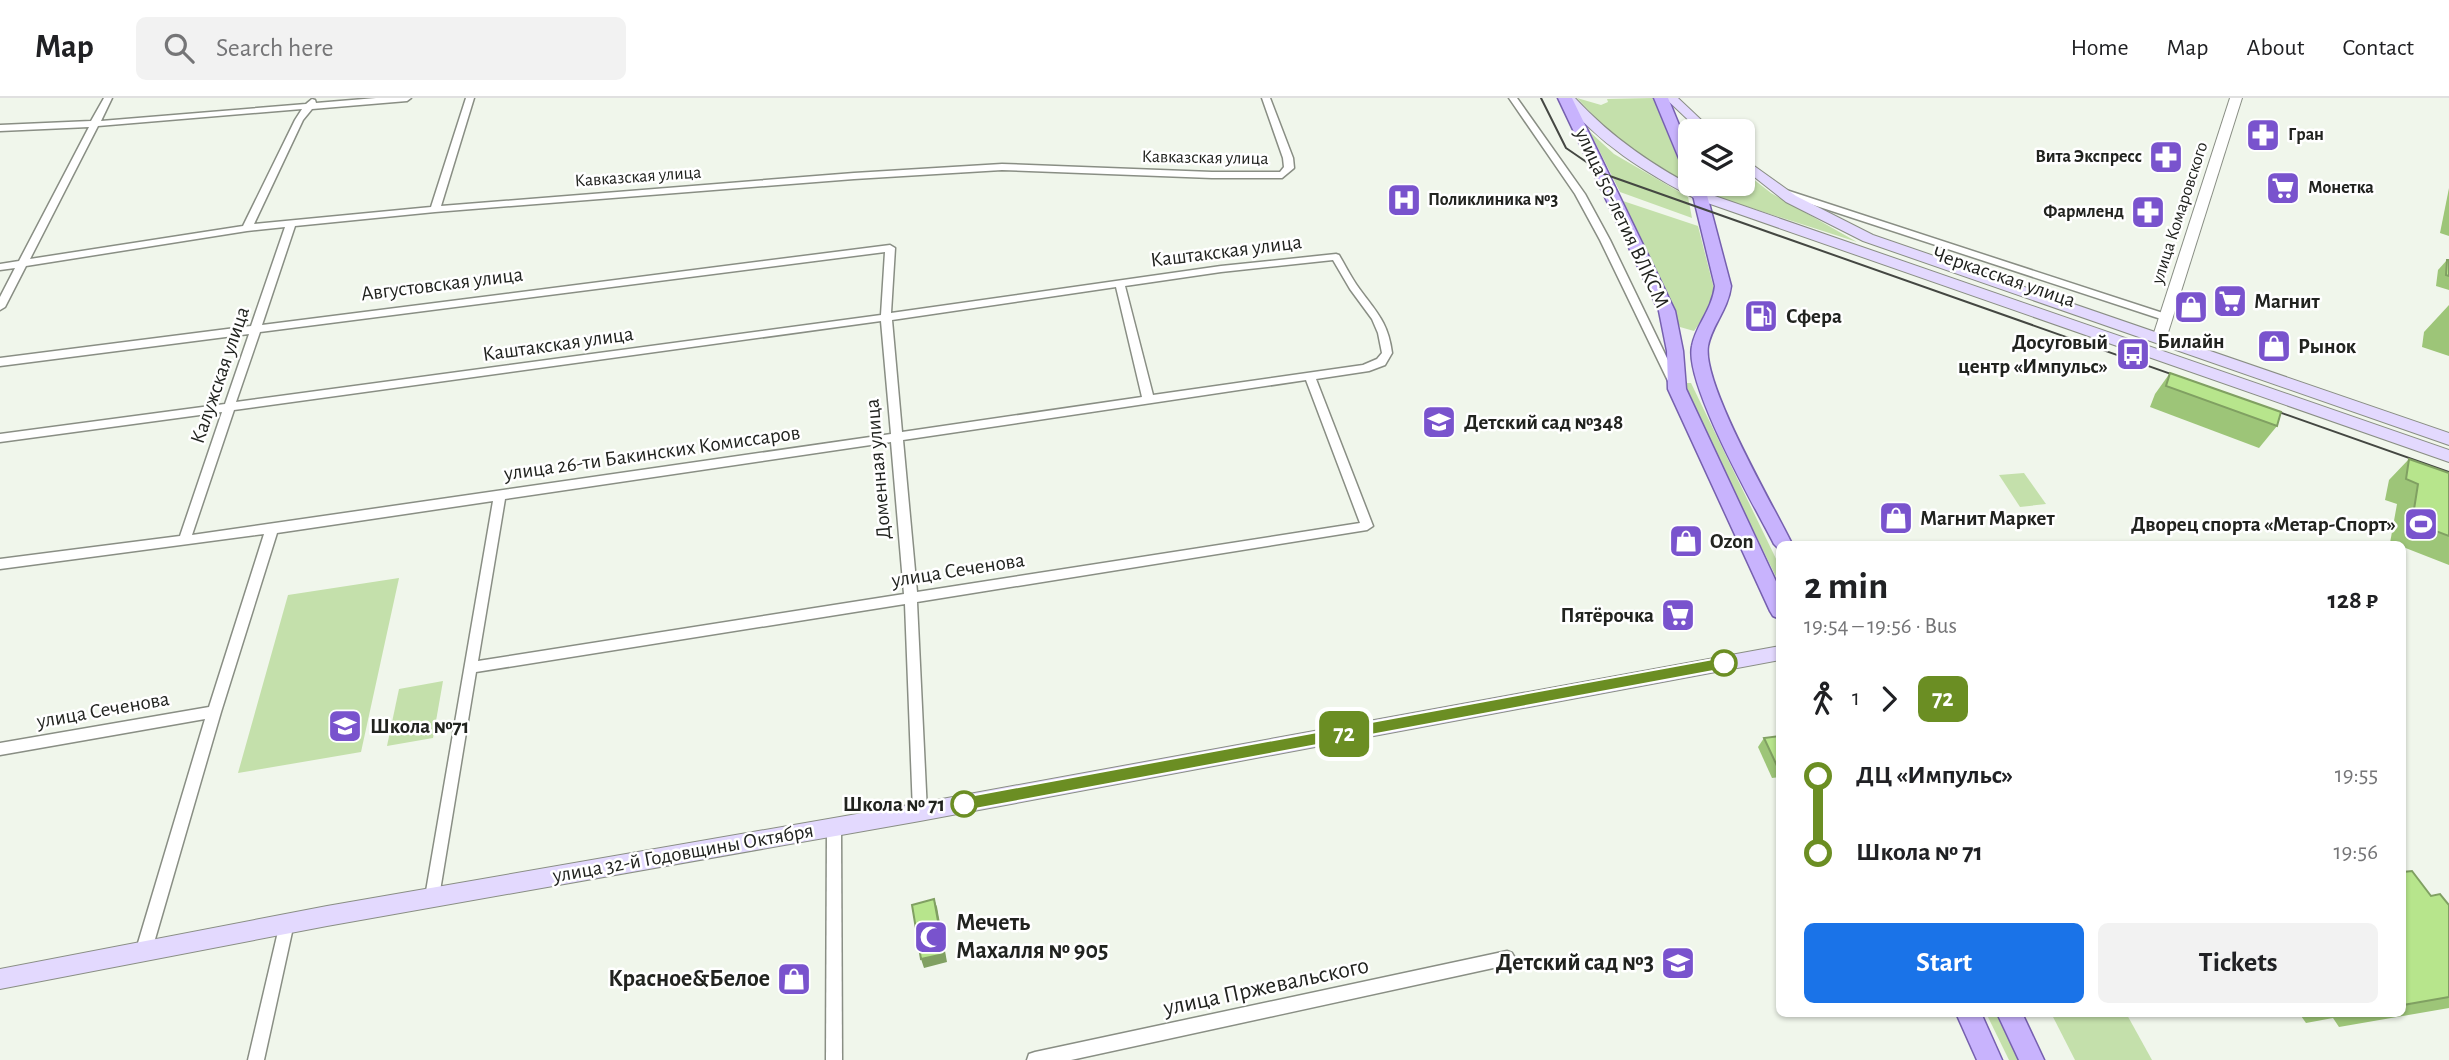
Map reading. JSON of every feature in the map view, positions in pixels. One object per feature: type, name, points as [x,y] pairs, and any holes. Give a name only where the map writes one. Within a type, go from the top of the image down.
[{"type":"main road","name":"улица 50-летия ВЛКСМ","points":[[1567,98],[1667,311],[1675,352],[1677,388],[1776,602]]},
{"type":"main road","name":"Черкасская улица","points":[[1567,98],[1626,154],[1658,174],[1678,182]]},
{"type":"main road","points":[[1661,98],[1678,139]]},
{"type":"main road","points":[[1671,98],[1694,119]]},
{"type":"main road","name":"Черкасская улица","points":[[1755,171],[1814,212],[1868,238],[2449,456]]},
{"type":"main road","points":[[1700,196],[1723,286],[1721,302],[1700,345],[1699,361],[1707,394],[1781,541]]},
{"type":"main road","name":"Черкасская улица","points":[[1717,196],[2157,346],[2449,439]]},
{"type":"main road","name":"улица 32-й Годовщины Октября","points":[[0,979],[287,923],[920,812],[1776,654]]},
{"type":"main road","points":[[1970,1017],[1990,1060]]},
{"type":"main road","points":[[2012,1017],[2032,1060]]},
{"type":"street","points":[[0,307],[108,98]]},
{"type":"street","points":[[0,128],[95,124],[312,102],[407,98]]},
{"type":"street","points":[[435,209],[470,98]]},
{"type":"street","name":"Кавказская улица","points":[[0,267],[247,228],[435,209],[1002,167],[1282,175],[1289,168],[1288,159],[1266,98]]},
{"type":"street","points":[[1513,98],[1580,194],[1677,388]]},
{"type":"street","name":"улица Комаровского","points":[[2157,346],[2236,98]]},
{"type":"street","points":[[247,228],[299,120],[312,102]]},
{"type":"street","points":[[1780,191],[2165,317]]},
{"type":"street","name":"Калужская улица","points":[[185,538],[291,225]]},
{"type":"street","name":"Августовская улица","points":[[0,362],[890,248]]},
{"type":"street","name":"Доменная улица","points":[[890,248],[886,316],[911,599],[920,812]]},
{"type":"street","name":"Каштакская улица","points":[[0,438],[1221,269],[1336,257]]},
{"type":"street","name":"улица 26-ти Бакинских Комиссаров","points":[[0,564],[272,528],[1365,368],[1381,362],[1387,353],[1385,331],[1374,311],[1354,289],[1336,257]]},
{"type":"street","points":[[1120,285],[1148,398]]},
{"type":"street","name":"улица Сеченова","points":[[470,668],[1367,526],[1310,376]]},
{"type":"street","points":[[432,897],[499,494]]},
{"type":"street","points":[[143,953],[272,528]]},
{"type":"street","name":"улица Сеченова","points":[[0,749],[214,712]]},
{"type":"street","points":[[834,827],[834,1060]]},
{"type":"street","points":[[256,1060],[287,923]]},
{"type":"street","name":"улица Пржевальского","points":[[1035,1060],[1507,958]]},
{"type":"green space","points":[[1577,98],[1601,105],[1608,102],[1607,99],[1653,98],[1678,159],[1678,177],[1628,146]]},
{"type":"green space","points":[[1590,132],[1614,154],[1678,191],[1678,196],[1688,197],[1692,218],[1620,192]]},
{"type":"green space","points":[[1755,180],[1771,193],[1857,242],[1714,196],[1755,196]]},
{"type":"green space","points":[[1623,201],[1698,226],[1714,289],[1709,310],[1694,331],[1680,327]]},
{"type":"green space","points":[[1685,383],[1691,383],[1776,559],[1776,577],[1685,390]]},
{"type":"green space","points":[[2024,473],[2046,504],[2020,507],[1999,475]]},
{"type":"green space","points":[[399,578],[361,752],[238,773],[288,595]]},
{"type":"green space","points":[[443,681],[433,738],[387,746],[399,689]]},
{"type":"green space","points":[[1988,1017],[1999,1017],[2019,1060],[2009,1060]]},
{"type":"green space","points":[[2053,1017],[2128,1017],[2152,1060],[2075,1060]]},
{"type":"building","points":[[2449,260],[2449,276],[2446,275]]},
{"type":"building","points":[[2170,373],[2281,412],[2277,426],[2166,386]]},
{"type":"building","points":[[2409,459],[2449,473],[2449,536],[2412,522],[2418,484],[2406,479]]},
{"type":"building","points":[[1776,736],[1776,764],[1764,738]]},
{"type":"building","points":[[2412,871],[2431,896],[2440,894],[2449,905],[2449,997],[2406,1004],[2406,872]]},
{"type":"building","name":"Мечеть Махалля № 905","points":[[934,899],[944,954],[921,959],[912,905]]},
{"type":"tram line","points":[[1541,98],[1566,148],[1604,174],[2449,472]]},
{"type":"bus line","name":"72","points":[[964,804],[1724,663]]},
{"type":"place","name":"Гран","points":[[2263,135]]},
{"type":"place","name":"Вита Экспресс","points":[[2166,157]]},
{"type":"place","name":"Монетка","points":[[2283,188]]},
{"type":"place","name":"Поликлиника №3","points":[[1404,200]]},
{"type":"place","name":"Фармленд","points":[[2148,212]]},
{"type":"place","name":"Магнит","points":[[2230,301]]},
{"type":"place","name":"Билайн","points":[[2191,307]]},
{"type":"place","name":"Сфера","points":[[1761,316]]},
{"type":"place","name":"Рынок","points":[[2274,346]]},
{"type":"place","name":"Досуговый центр «Импульс»","points":[[2133,354]]},
{"type":"place","name":"Детский сад №348","points":[[1439,422]]},
{"type":"place","name":"Магнит Маркет","points":[[1896,518]]},
{"type":"place","name":"Дворец спорта «Метар-Спорт»","points":[[2421,524]]},
{"type":"place","name":"Ozon","points":[[1686,541]]},
{"type":"place","name":"Пятёрочка","points":[[1678,615]]},
{"type":"place","name":"Школа №71","points":[[345,726]]},
{"type":"place","name":"Школа № 71","points":[[964,804]]},
{"type":"place","name":"Мечеть Махалля № 905","points":[[931,937]]},
{"type":"place","name":"Детский сад №3","points":[[1678,963]]},
{"type":"place","name":"Красное&Белое","points":[[794,979]]}]
